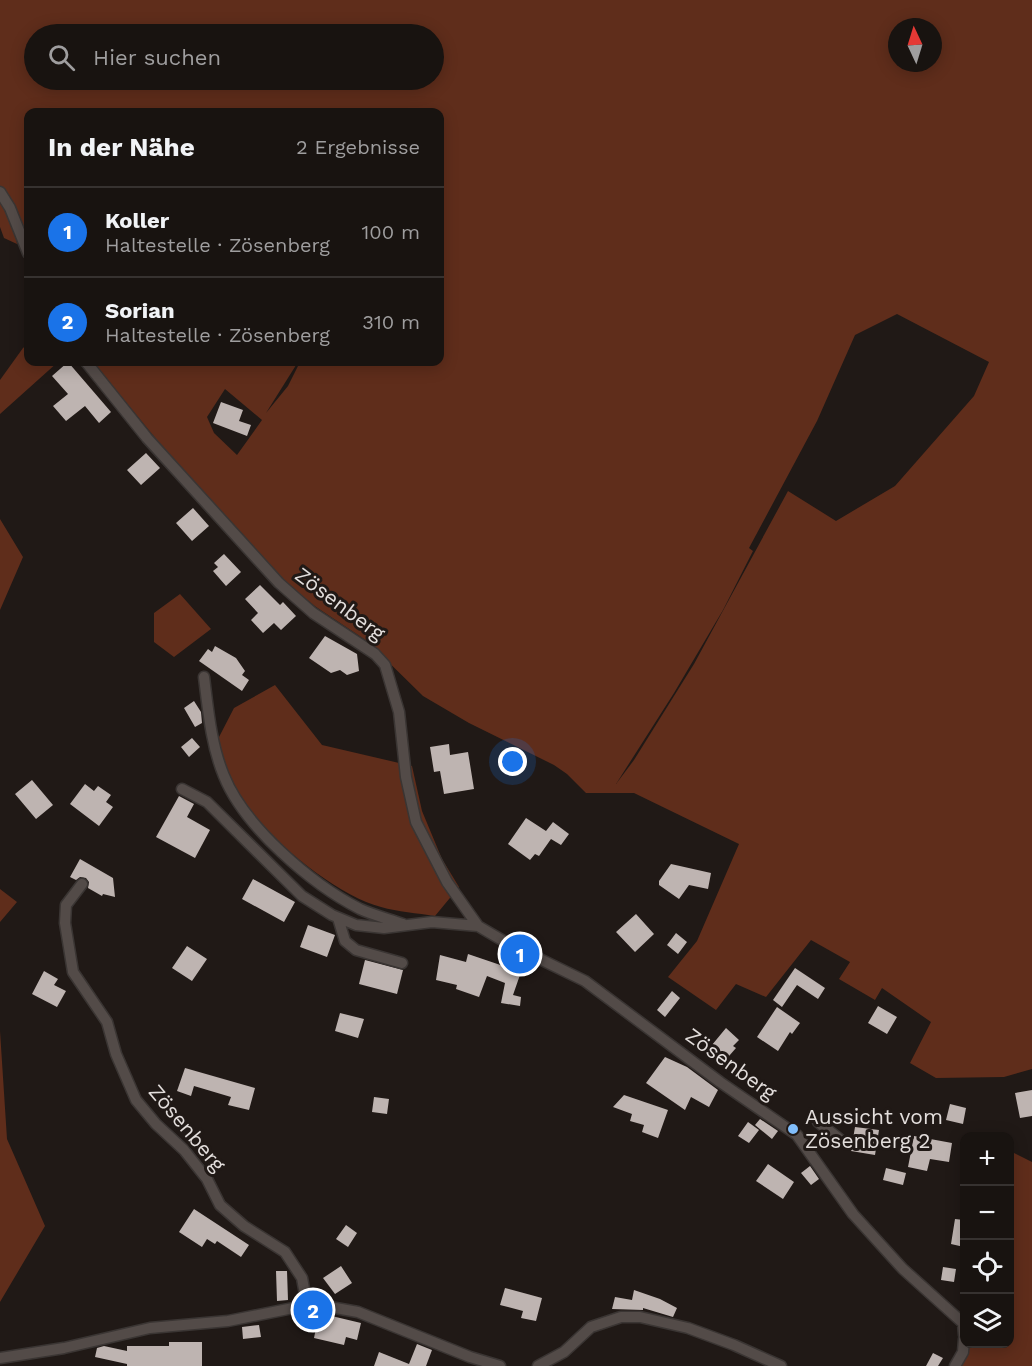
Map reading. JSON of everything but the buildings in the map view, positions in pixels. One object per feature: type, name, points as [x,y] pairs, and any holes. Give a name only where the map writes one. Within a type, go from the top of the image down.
[{"type":"street","points":[[0,192],[10,208],[24,243]]},
{"type":"street","name":"Zösenberg","points":[[89,366],[147,438],[279,583],[313,613],[356,640],[386,665],[399,711],[406,777],[416,822],[447,882],[478,926],[507,943],[585,981],[712,1076],[797,1135],[853,1214],[903,1269],[960,1320]]},
{"type":"street","name":"Zösenberg","points":[[204,677],[214,743],[224,776],[245,812],[270,840],[311,879],[361,909],[406,925]]},
{"type":"street","name":"Zösenberg","points":[[182,789],[207,802],[302,896],[338,918],[356,925],[384,928],[432,922],[478,926]]},
{"type":"street","name":"Zösenberg","points":[[82,884],[66,905],[65,923],[73,972],[107,1022],[116,1054],[136,1100],[202,1172],[220,1205],[244,1226],[285,1252],[303,1278],[308,1305]]},
{"type":"street","points":[[338,918],[345,941],[356,950],[402,963]]},
{"type":"street","points":[[819,1122],[842,1141]]},
{"type":"street","points":[[0,1358],[64,1348],[150,1328],[228,1322],[313,1304],[358,1312],[470,1357],[500,1366]]},
{"type":"street","points":[[538,1366],[564,1352],[591,1328],[621,1317],[639,1317],[688,1328],[781,1366]]},
{"type":"street","name":"Zösenberg","points":[[955,1366],[963,1348]]},
{"type":"shaded area","points":[[0,0],[1032,0],[1032,1069],[1004,1077],[936,1078],[910,1063],[931,1022],[882,988],[875,1000],[839,979],[850,962],[811,940],[766,997],[736,984],[716,1010],[668,977],[697,941],[739,844],[634,793],[586,793],[554,765],[469,723],[423,696],[367,641],[316,607],[260,562],[249,541],[170,456],[96,366],[295,366],[266,413],[288,386],[298,366],[444,366],[444,108],[24,108],[24,240],[16,235],[17,244],[4,238],[0,227]],"holes":[[[897,314],[989,362],[974,396],[895,486],[836,521],[788,491],[694,664],[634,760],[616,784],[723,610],[753,551],[749,548],[817,421],[855,335]],[[225,389],[262,420],[237,455],[214,433],[207,417]]]},
{"type":"shaded area","points":[[23,348],[24,366],[54,366],[0,414],[0,380]]},
{"type":"shaded area","points":[[0,519],[23,557],[0,610]]},
{"type":"shaded area","points":[[180,594],[211,629],[174,657],[154,642],[154,613]]},
{"type":"shaded area","points":[[275,685],[322,745],[412,766],[422,811],[442,859],[459,887],[435,916],[381,907],[341,889],[319,875],[277,840],[244,803],[229,775],[218,739],[234,708]]},
{"type":"shaded area","points":[[0,889],[17,902],[0,922]]},
{"type":"shaded area","points":[[0,1031],[7,1139],[45,1226],[0,1302]]},
{"type":"shaded area","points":[[1014,1153],[1032,1162],[1032,1366],[955,1366],[962,1348],[1014,1348]]},
{"type":"place","name":"Koller","points":[[520,954]]},
{"type":"place","name":"Aussicht vom Zösenberg 2","points":[[793,1129]]},
{"type":"place","name":"Sorian","points":[[313,1310]]}]
